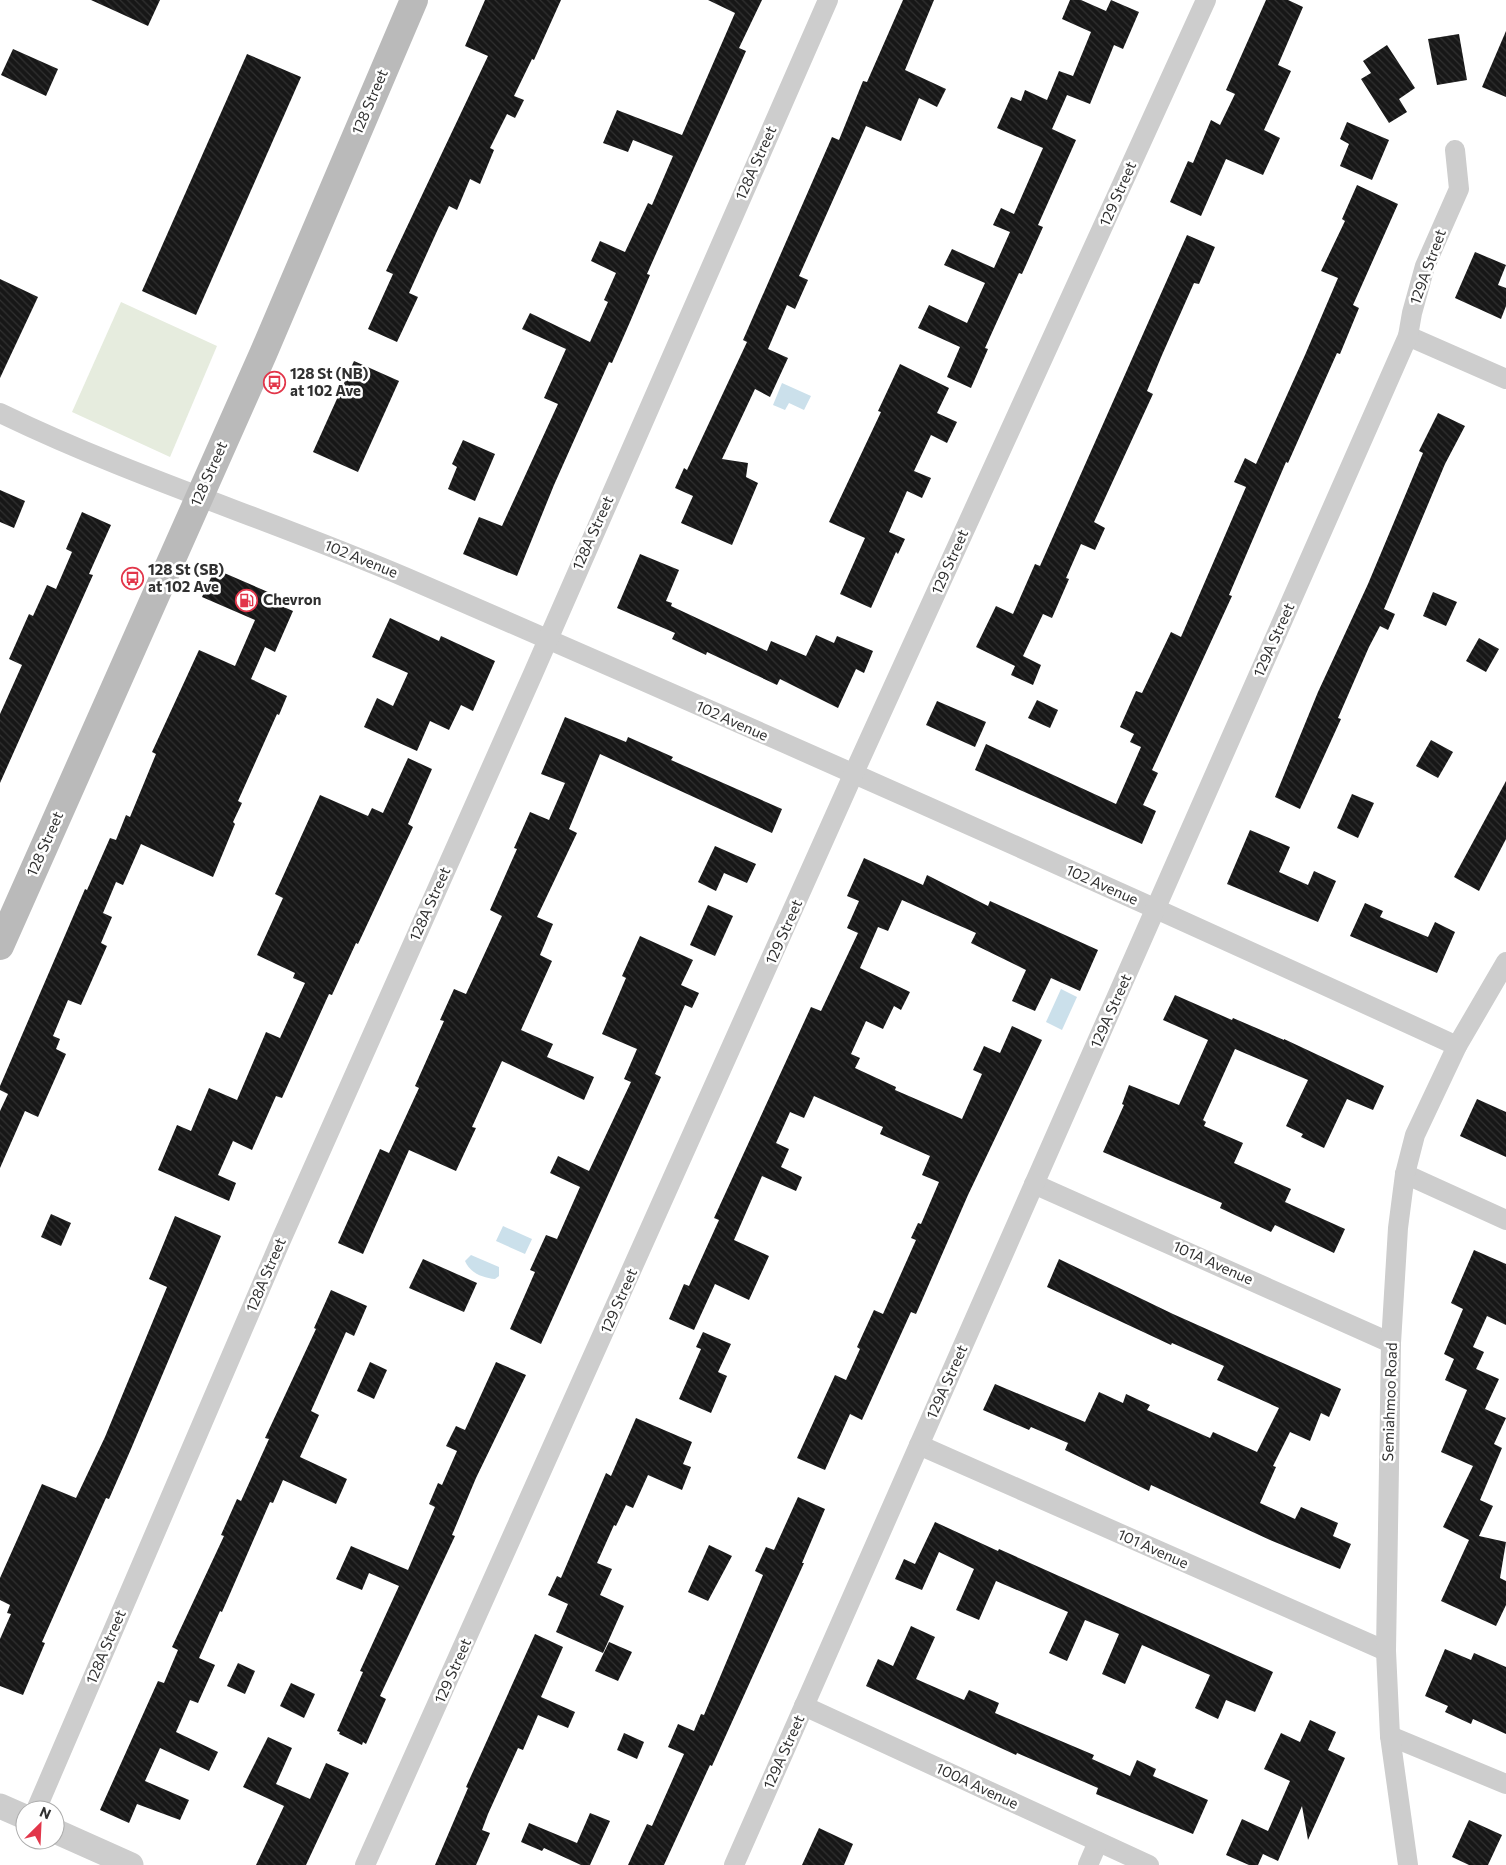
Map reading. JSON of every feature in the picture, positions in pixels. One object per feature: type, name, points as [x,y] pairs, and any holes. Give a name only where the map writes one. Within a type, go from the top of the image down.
[{"type":"main road","name":"128 Street","points":[[0,946],[199,496],[414,0]]},
{"type":"street","name":"128A Street","points":[[40,1800],[281,1240],[828,0]]},
{"type":"street","name":"129 Street","points":[[365,1865],[853,775],[1206,0]]},
{"type":"street","name":"129A Street","points":[[734,1865],[1408,336],[1412,313],[1425,266],[1459,189],[1456,150]]},
{"type":"street","points":[[1408,336],[1506,379]]},
{"type":"street","name":"102 Avenue","points":[[0,413],[71,445],[377,565],[1156,909],[1457,1046]]},
{"type":"street","name":"Semiahmoo Road","points":[[1408,1865],[1390,1736],[1386,1651],[1391,1343],[1398,1228],[1405,1174],[1416,1135],[1457,1046],[1506,962]]},
{"type":"street","points":[[1405,1174],[1506,1220]]},
{"type":"street","name":"101A Avenue","points":[[1034,1184],[1391,1343]]},
{"type":"street","name":"101 Avenue","points":[[919,1445],[1386,1651]]},
{"type":"street","name":"100A Avenue","points":[[804,1706],[1149,1865]]},
{"type":"street","points":[[1390,1736],[1506,1784]]},
{"type":"street","points":[[0,1806],[15,1813]]},
{"type":"street","points":[[65,1835],[131,1865]]},
{"type":"street","points":[[1088,1865],[1098,1842]]},
{"type":"shaded area","points":[[121,302],[217,346],[170,457],[72,412]]},
{"type":"water","points":[[782,383],[811,396],[804,410],[789,403],[785,410],[773,405]]},
{"type":"water","points":[[1061,989],[1077,997],[1062,1030],[1046,1022]]},
{"type":"water","points":[[503,1226],[532,1239],[525,1254],[496,1241]]},
{"type":"water","points":[[471,1255],[499,1267],[499,1276],[495,1279],[490,1278],[470,1269],[465,1261]]},
{"type":"building","points":[[91,0],[160,0],[148,26]]},
{"type":"building","points":[[485,0],[561,0],[534,60],[532,59],[514,96],[524,100],[515,118],[507,114],[490,148],[494,150],[480,184],[470,179],[457,210],[449,206],[409,293],[418,297],[397,342],[368,329],[393,274],[386,271],[488,56],[465,46]]},
{"type":"building","points":[[708,0],[762,0],[739,48],[746,51],[647,274],[650,275],[612,363],[609,362],[554,485],[517,576],[463,554],[479,517],[502,526],[558,404],[544,398],[566,349],[522,329],[530,313],[590,342],[608,302],[604,300],[616,273],[591,261],[600,241],[625,252],[648,203],[652,205],[673,156],[633,140],[628,152],[603,143],[617,110],[682,135],[735,13]]},
{"type":"building","points":[[903,0],[934,0],[905,70],[946,89],[937,107],[919,98],[901,141],[866,126],[799,276],[808,280],[795,309],[787,305],[768,349],[788,358],[770,397],[755,389],[722,459],[748,463],[746,477],[758,483],[732,545],[681,523],[693,496],[675,488],[684,468],[687,470],[747,342],[743,340],[832,137],[839,140],[863,81],[867,82]]},
{"type":"building","points":[[1070,0],[1081,0],[1106,11],[1111,0],[1139,12],[1123,49],[1114,45],[1090,104],[1067,95],[1052,129],[1076,140],[1038,225],[1043,227],[1022,274],[1019,273],[985,348],[988,349],[971,388],[947,377],[960,347],[918,328],[929,305],[967,323],[985,283],[944,265],[952,249],[994,268],[1010,232],[993,225],[1001,208],[1014,214],[1043,148],[997,128],[1011,97],[1021,101],[1025,90],[1047,100],[1059,71],[1073,76],[1091,32],[1062,19]]},
{"type":"building","points":[[1266,0],[1288,0],[1303,7],[1278,65],[1291,71],[1264,130],[1280,138],[1263,175],[1226,159],[1201,216],[1170,202],[1188,161],[1193,163],[1211,120],[1220,125],[1235,94],[1226,90]]},
{"type":"building","points":[[1506,31],[1506,97],[1482,87]]},
{"type":"building","points":[[1459,34],[1467,80],[1437,85],[1428,39]]},
{"type":"building","points":[[1387,45],[1415,88],[1399,99],[1407,112],[1389,123],[1361,79],[1371,73],[1363,61]]},
{"type":"building","points":[[13,49],[58,69],[46,96],[1,75]]},
{"type":"building","points":[[247,54],[301,77],[196,315],[142,291]]},
{"type":"building","points":[[1347,122],[1389,140],[1372,180],[1340,166],[1349,144],[1340,139]]},
{"type":"building","points":[[1357,185],[1398,204],[1353,305],[1359,308],[1340,354],[1337,353],[1288,463],[1286,462],[1229,595],[1232,596],[1152,770],[1158,773],[1143,805],[1156,811],[1142,844],[975,770],[986,744],[1116,804],[1141,747],[1130,742],[1134,734],[1120,727],[1136,691],[1142,693],[1171,632],[1181,637],[1246,487],[1234,482],[1245,458],[1256,464],[1305,355],[1338,278],[1321,271],[1345,221],[1342,219]]},
{"type":"building","points":[[1187,235],[1215,247],[1199,284],[1194,283],[1162,355],[1147,391],[1153,394],[1094,522],[1105,528],[1095,550],[1081,544],[1066,578],[1069,579],[1052,618],[1043,614],[1023,656],[1041,665],[1033,685],[1011,675],[1015,666],[976,647],[996,606],[1013,614],[1035,564],[1040,566]]},
{"type":"building","points":[[1475,252],[1506,265],[1498,285],[1506,288],[1506,306],[1501,319],[1455,298]]},
{"type":"building","points":[[0,279],[38,297],[0,378]]},
{"type":"building","points":[[354,361],[399,381],[358,472],[313,452]]},
{"type":"building","points":[[900,364],[949,388],[937,413],[957,422],[947,443],[931,435],[914,471],[931,478],[922,498],[907,491],[889,532],[905,539],[898,554],[896,552],[871,608],[840,594],[865,538],[829,522],[881,412],[878,411]]},
{"type":"building","points":[[1438,413],[1465,426],[1445,464],[1384,609],[1395,614],[1388,630],[1380,626],[1369,647],[1338,718],[1341,719],[1300,809],[1275,797],[1318,692],[1368,584],[1423,453],[1419,451]]},
{"type":"building","points":[[463,440],[495,454],[475,501],[448,489],[457,467],[452,464]]},
{"type":"building","points":[[0,490],[25,501],[14,528],[0,522]]},
{"type":"building","points":[[82,512],[111,525],[89,574],[93,575],[0,783],[0,714],[22,665],[9,659],[29,614],[33,616],[47,585],[56,589],[72,552],[66,549]]},
{"type":"building","points":[[640,554],[679,570],[666,601],[672,603],[671,606],[767,651],[771,641],[806,656],[816,635],[834,643],[837,636],[873,651],[864,673],[856,669],[838,708],[780,679],[777,685],[707,652],[706,655],[672,639],[675,633],[617,608]]},
{"type":"building","points":[[215,569],[268,592],[265,599],[293,611],[275,652],[265,647],[251,679],[287,696],[238,801],[242,803],[213,877],[141,844],[123,885],[116,882],[103,913],[112,917],[101,943],[107,946],[81,1005],[68,1000],[53,1036],[60,1039],[56,1049],[66,1054],[38,1117],[25,1111],[0,1168],[0,1111],[8,1094],[0,1090],[0,1086],[85,889],[87,890],[110,838],[116,840],[126,815],[130,817],[156,754],[152,752],[199,650],[235,666],[255,620],[202,597]]},
{"type":"building","points":[[1433,592],[1457,602],[1446,626],[1423,616]]},
{"type":"building","points":[[390,618],[439,641],[441,636],[495,661],[473,711],[461,705],[449,730],[430,721],[417,751],[364,727],[377,698],[393,706],[408,673],[372,657]]},
{"type":"building","points":[[1479,638],[1499,649],[1486,672],[1466,661]]},
{"type":"building","points":[[1037,700],[1058,710],[1050,728],[1028,718]]},
{"type":"building","points":[[937,701],[986,722],[975,747],[926,725]]},
{"type":"building","points":[[565,717],[626,742],[628,737],[673,757],[671,760],[782,809],[772,833],[600,754],[569,829],[577,833],[537,917],[553,924],[540,955],[552,961],[521,1030],[553,1044],[547,1057],[594,1077],[584,1100],[502,1061],[472,1127],[476,1128],[456,1171],[409,1150],[363,1254],[338,1243],[380,1149],[389,1153],[419,1088],[415,1086],[444,1021],[440,1020],[454,989],[466,994],[502,916],[490,910],[517,849],[514,848],[530,812],[549,820],[565,783],[541,774]]},
{"type":"building","points":[[1431,740],[1453,752],[1438,778],[1416,766]]},
{"type":"building","points":[[408,758],[432,769],[408,824],[413,827],[358,944],[356,943],[332,995],[329,994],[282,1098],[276,1096],[252,1150],[233,1141],[218,1175],[236,1183],[229,1201],[158,1170],[177,1125],[191,1131],[209,1088],[237,1100],[266,1032],[280,1038],[305,983],[293,978],[295,973],[257,955],[283,898],[275,894],[320,795],[368,816],[372,808],[383,813]]},
{"type":"building","points":[[1506,781],[1506,839],[1479,891],[1454,877]]},
{"type":"building","points":[[1352,794],[1374,803],[1358,838],[1337,828]]},
{"type":"building","points":[[1250,830],[1290,847],[1279,872],[1308,885],[1314,871],[1336,881],[1318,922],[1227,884]]},
{"type":"building","points":[[715,846],[756,864],[747,883],[724,873],[716,891],[698,882]]},
{"type":"building","points":[[864,858],[923,885],[927,875],[988,906],[990,901],[1098,950],[1080,991],[1051,978],[1035,1011],[1012,1001],[1026,970],[971,943],[976,933],[902,900],[888,931],[878,927],[860,968],[910,992],[901,1010],[894,1006],[883,1029],[866,1021],[851,1054],[860,1058],[855,1068],[896,1087],[895,1090],[962,1119],[982,1074],[973,1070],[984,1046],[1000,1053],[1012,1026],[1042,1040],[968,1195],[916,1314],[911,1312],[862,1420],[850,1414],[825,1470],[797,1458],[835,1375],[846,1380],[860,1349],[857,1347],[874,1310],[883,1314],[916,1240],[911,1238],[918,1223],[921,1224],[939,1182],[922,1175],[930,1156],[880,1134],[883,1127],[814,1096],[804,1118],[790,1112],[776,1143],[789,1149],[781,1167],[802,1177],[796,1191],[762,1176],[734,1240],[769,1256],[749,1300],[715,1284],[694,1330],[669,1319],[684,1284],[689,1286],[719,1220],[714,1218],[811,1007],[821,1011],[858,933],[847,928],[859,901],[847,896]]},
{"type":"building","points":[[1365,903],[1383,911],[1380,917],[1428,937],[1435,922],[1455,932],[1437,973],[1350,936]]},
{"type":"building","points":[[708,905],[733,916],[715,956],[690,945]]},
{"type":"building","points":[[640,936],[693,960],[681,985],[699,993],[692,1008],[685,1005],[655,1074],[661,1077],[541,1344],[510,1329],[535,1272],[530,1270],[546,1235],[557,1239],[580,1187],[550,1173],[558,1156],[589,1171],[631,1082],[624,1079],[637,1049],[602,1034],[626,978],[622,976]]},
{"type":"building","points":[[1175,995],[1232,1020],[1233,1018],[1284,1039],[1384,1086],[1373,1110],[1347,1099],[1324,1148],[1301,1137],[1303,1134],[1286,1126],[1308,1080],[1235,1049],[1203,1120],[1206,1122],[1204,1126],[1243,1143],[1234,1163],[1291,1189],[1285,1202],[1345,1229],[1334,1253],[1275,1225],[1271,1232],[1220,1208],[1222,1203],[1103,1152],[1124,1105],[1122,1104],[1129,1085],[1179,1105],[1208,1040],[1163,1020]]},
{"type":"building","points":[[1477,1099],[1506,1112],[1506,1157],[1460,1136]]},
{"type":"building","points":[[51,1214],[71,1223],[61,1246],[41,1237]]},
{"type":"building","points":[[175,1216],[221,1236],[109,1499],[106,1498],[42,1642],[45,1643],[23,1695],[0,1686],[0,1639],[11,1614],[7,1613],[10,1605],[0,1600],[0,1578],[42,1484],[76,1498],[105,1437],[167,1287],[149,1279]]},
{"type":"building","points":[[1474,1250],[1506,1264],[1506,1325],[1487,1316],[1473,1347],[1484,1352],[1476,1369],[1499,1379],[1485,1409],[1506,1418],[1494,1444],[1502,1448],[1480,1500],[1493,1506],[1479,1536],[1506,1542],[1500,1578],[1506,1581],[1506,1605],[1496,1626],[1441,1601],[1469,1540],[1443,1527],[1473,1466],[1441,1452],[1467,1390],[1445,1380],[1454,1359],[1444,1354],[1463,1309],[1451,1303]]},
{"type":"building","points":[[423,1259],[477,1283],[464,1312],[409,1288]]},
{"type":"building","points":[[1059,1259],[1173,1314],[1341,1389],[1329,1417],[1321,1413],[1310,1441],[1290,1432],[1273,1466],[1276,1467],[1260,1503],[1295,1519],[1301,1507],[1338,1523],[1333,1536],[1351,1544],[1340,1569],[1270,1540],[1151,1485],[1149,1491],[1065,1450],[1068,1443],[1031,1427],[1029,1430],[983,1410],[995,1384],[1085,1422],[1099,1392],[1123,1403],[1126,1394],[1150,1405],[1147,1410],[1210,1438],[1213,1432],[1257,1452],[1279,1408],[1217,1380],[1224,1366],[1172,1343],[1171,1345],[1047,1287]]},
{"type":"building","points":[[331,1290],[367,1306],[354,1336],[346,1332],[311,1411],[319,1415],[300,1457],[347,1479],[336,1504],[283,1480],[273,1503],[270,1502],[222,1612],[220,1611],[199,1658],[215,1665],[198,1703],[190,1700],[176,1732],[218,1752],[209,1771],[160,1748],[145,1781],[189,1800],[180,1820],[137,1804],[129,1823],[100,1810],[158,1681],[164,1683],[178,1650],[172,1647],[224,1536],[221,1535],[237,1499],[241,1501],[269,1439],[265,1438],[316,1329],[314,1328]]},
{"type":"building","points":[[703,1332],[731,1344],[718,1372],[727,1376],[711,1413],[679,1399],[701,1349],[696,1347]]},
{"type":"building","points":[[370,1362],[387,1370],[374,1399],[357,1391]]},
{"type":"building","points":[[496,1362],[526,1375],[476,1478],[452,1535],[455,1536],[380,1696],[386,1699],[366,1744],[363,1742],[362,1745],[339,1734],[340,1732],[337,1731],[363,1672],[360,1671],[399,1586],[369,1573],[362,1590],[336,1579],[351,1546],[408,1570],[435,1507],[429,1504],[438,1483],[442,1485],[457,1451],[446,1446],[456,1426],[465,1430]]},
{"type":"building","points":[[636,1418],[692,1442],[683,1464],[691,1467],[682,1490],[648,1475],[633,1508],[626,1505],[616,1526],[614,1525],[597,1563],[612,1569],[600,1595],[624,1606],[603,1653],[556,1632],[568,1604],[548,1595],[557,1576],[561,1578],[606,1473],[611,1476]]},
{"type":"building","points":[[798,1497],[825,1509],[802,1563],[804,1563],[712,1766],[710,1765],[664,1865],[628,1865],[647,1824],[652,1826],[684,1754],[668,1747],[678,1724],[694,1731],[701,1714],[704,1715],[763,1575],[755,1571],[766,1547],[774,1550]]},
{"type":"building","points":[[935,1522],[1273,1672],[1255,1712],[1226,1700],[1218,1719],[1195,1708],[1210,1675],[1142,1645],[1125,1684],[1102,1674],[1119,1634],[1085,1620],[1067,1661],[1049,1653],[1068,1612],[996,1581],[979,1620],[956,1610],[974,1569],[939,1552],[922,1590],[895,1579],[904,1559],[915,1564]]},
{"type":"building","points":[[709,1545],[732,1556],[708,1601],[688,1592]]},
{"type":"building","points":[[911,1626],[935,1637],[916,1679],[964,1700],[969,1690],[999,1703],[995,1713],[1094,1755],[1092,1759],[1130,1776],[1137,1760],[1156,1769],[1153,1776],[1208,1800],[1193,1834],[1096,1794],[1098,1788],[1017,1753],[1016,1755],[866,1686],[878,1659],[893,1666]]},
{"type":"building","points":[[535,1634],[563,1647],[541,1697],[575,1712],[568,1728],[538,1715],[523,1750],[518,1748],[488,1814],[482,1830],[490,1833],[476,1865],[435,1865],[468,1788],[466,1787]]},
{"type":"building","points":[[609,1642],[632,1652],[618,1681],[595,1671]]},
{"type":"building","points":[[1445,1649],[1471,1660],[1474,1653],[1506,1667],[1506,1734],[1473,1719],[1471,1724],[1445,1712],[1448,1706],[1425,1696]]},
{"type":"building","points":[[238,1663],[255,1671],[245,1694],[227,1686]]},
{"type":"building","points":[[291,1683],[315,1694],[304,1718],[280,1706]]},
{"type":"building","points":[[1310,1720],[1336,1732],[1328,1750],[1345,1758],[1308,1840],[1302,1806],[1278,1861],[1263,1854],[1258,1865],[1249,1865],[1226,1855],[1242,1819],[1268,1831],[1290,1781],[1264,1769],[1281,1733],[1300,1742]]},
{"type":"building","points":[[624,1733],[644,1742],[637,1759],[617,1750]]},
{"type":"building","points":[[268,1737],[292,1748],[276,1784],[310,1799],[326,1763],[349,1773],[306,1865],[256,1865],[284,1806],[243,1787]]},
{"type":"building","points":[[590,1813],[610,1821],[590,1865],[581,1865],[544,1848],[542,1851],[521,1842],[529,1823],[577,1843]]},
{"type":"building","points":[[1469,1820],[1502,1835],[1488,1865],[1469,1865],[1452,1857]]},
{"type":"building","points":[[819,1828],[853,1844],[844,1865],[802,1865]]},
{"type":"place","name":"128 St (NB) at 102 Ave","points":[[274,383]]},
{"type":"place","name":"128 St (SB) at 102 Ave","points":[[132,579]]},
{"type":"place","name":"Chevron","points":[[247,600]]}]
